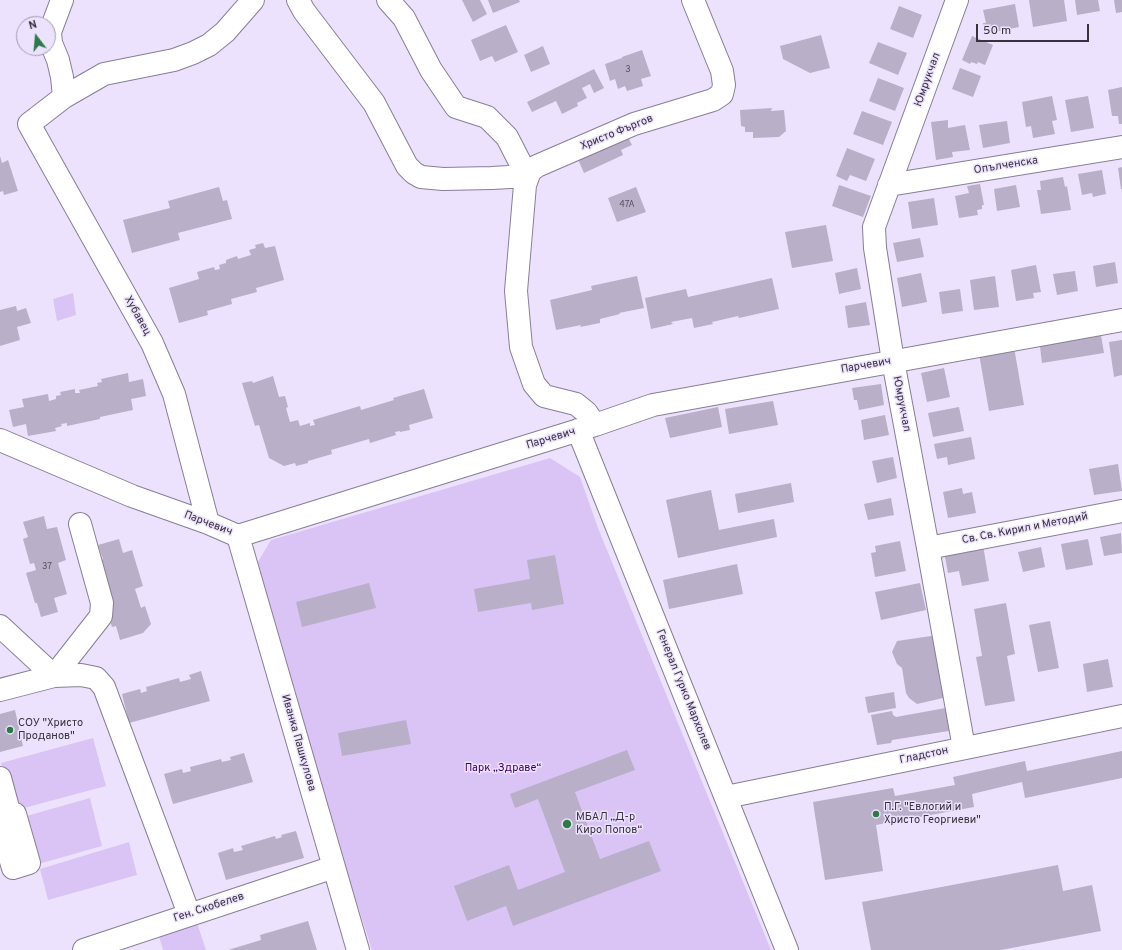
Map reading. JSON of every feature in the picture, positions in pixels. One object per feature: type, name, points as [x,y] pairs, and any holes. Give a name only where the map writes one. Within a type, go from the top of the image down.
[{"type":"street","points":[[62,0],[50,32],[51,43],[58,60],[62,77],[64,97],[104,74],[174,60],[204,48],[226,32],[253,0]]},
{"type":"street","points":[[298,0],[304,11],[374,104],[407,166],[414,173],[421,177],[443,179],[527,176],[506,137],[487,117],[456,107],[431,70],[404,18],[388,0]]},
{"type":"street","name":"Христо Фъргов","points":[[527,176],[530,171],[537,166],[634,124],[713,100],[722,94],[724,85],[722,71],[693,0]]},
{"type":"street","name":"Юмрукчал","points":[[957,0],[874,227],[875,248],[893,361],[964,748]]},
{"type":"street","name":"Хубавец","points":[[64,97],[30,124],[152,343],[174,394],[208,523]]},
{"type":"street","name":"Опълченска","points":[[889,184],[1122,147]]},
{"type":"street","name":"Генерал Гурко Мархолев","points":[[527,176],[524,192],[516,291],[521,347],[534,384],[544,396],[576,404],[586,412],[587,428],[726,797],[787,950]]},
{"type":"street","name":"Парчевич","points":[[0,440],[132,496],[208,523],[238,536],[587,428],[653,405],[1122,320]]},
{"type":"street","name":"Св. Св. Кирил и Методий","points":[[928,548],[1122,511]]},
{"type":"street","points":[[54,676],[101,616],[102,603],[80,524]]},
{"type":"street","name":"Иванка Пашкулова","points":[[238,536],[358,950]]},
{"type":"street","points":[[2,629],[54,676]]},
{"type":"street","points":[[0,690],[54,676],[81,675],[96,678],[104,687],[189,914]]},
{"type":"street","name":"Гладстон","points":[[726,797],[1122,716]]},
{"type":"street","points":[[0,778],[10,815],[15,814],[29,864],[13,868],[0,824]]},
{"type":"street","name":"Ген. Скобелев","points":[[84,950],[334,867]]},
{"type":"green space","points":[[73,293],[76,315],[57,321],[53,299]]},
{"type":"green space","name":"Парк „Здраве“","points":[[550,458],[580,477],[598,528],[771,950],[372,950],[328,813],[256,565],[271,540]]},
{"type":"green space","points":[[93,738],[106,786],[13,811],[1,763]]},
{"type":"green space","points":[[90,798],[102,846],[35,865],[23,817]]},
{"type":"green space","points":[[129,842],[137,875],[48,900],[40,869]]},
{"type":"green space","points":[[196,920],[206,950],[163,950],[158,933]]},
{"type":"building","points":[[462,0],[480,0],[487,14],[473,22]]},
{"type":"building","points":[[488,0],[519,0],[520,2],[493,13]]},
{"type":"building","points":[[1029,0],[1064,0],[1067,21],[1033,27]]},
{"type":"building","points":[[1075,0],[1098,0],[1100,11],[1077,15]]},
{"type":"building","points":[[1114,0],[1122,0],[1122,12],[1116,13]]},
{"type":"building","points":[[1015,4],[1019,27],[985,34],[983,23],[986,23],[983,10]]},
{"type":"building","points":[[899,6],[922,15],[913,38],[890,29]]},
{"type":"building","points":[[506,25],[518,52],[495,62],[492,56],[480,61],[471,40]]},
{"type":"building","points":[[821,35],[830,68],[810,73],[783,59],[780,46]]},
{"type":"building","points":[[972,36],[993,45],[985,65],[978,62],[977,64],[971,62],[970,64],[962,60]]},
{"type":"building","points":[[878,42],[907,53],[898,75],[869,63]]},
{"type":"building","points":[[543,46],[550,64],[531,72],[524,55]]},
{"type":"building","points":[[642,50],[651,76],[641,79],[643,86],[627,91],[625,86],[618,89],[615,79],[610,81],[605,64]]},
{"type":"building","points":[[960,68],[981,76],[973,97],[952,89]]},
{"type":"building","points":[[594,69],[604,88],[594,93],[590,84],[582,88],[587,98],[577,103],[578,106],[562,114],[556,101],[532,112],[527,102]]},
{"type":"building","points":[[878,78],[904,88],[895,111],[869,101]]},
{"type":"building","points":[[1122,87],[1122,124],[1119,124],[1118,116],[1112,116],[1108,90]]},
{"type":"building","points":[[1052,96],[1057,120],[1052,121],[1055,134],[1033,138],[1031,126],[1026,127],[1022,102]]},
{"type":"building","points":[[1088,96],[1094,128],[1071,132],[1065,100]]},
{"type":"building","points":[[772,108],[771,111],[784,110],[786,131],[779,137],[753,138],[753,132],[745,132],[745,127],[741,126],[740,110]]},
{"type":"building","points":[[862,111],[892,122],[883,145],[853,134]]},
{"type":"building","points":[[948,120],[948,128],[965,125],[970,150],[952,152],[953,157],[936,160],[931,122]]},
{"type":"building","points":[[1007,121],[1010,143],[983,148],[979,125]]},
{"type":"building","points":[[627,135],[632,145],[621,150],[623,155],[584,173],[577,157]]},
{"type":"building","points":[[847,148],[875,159],[866,181],[850,175],[847,181],[836,176]]},
{"type":"building","points":[[0,156],[2,163],[8,160],[18,191],[4,195],[3,191],[0,192]]},
{"type":"building","points":[[1122,167],[1122,189],[1121,189],[1118,168]]},
{"type":"building","points":[[1102,170],[1106,194],[1093,197],[1092,193],[1082,195],[1078,174]]},
{"type":"building","points":[[1063,177],[1065,187],[1067,186],[1071,210],[1041,214],[1037,190],[1041,190],[1040,181]]},
{"type":"building","points":[[980,184],[984,205],[982,205],[982,209],[977,210],[978,215],[959,218],[955,196],[969,193],[967,186]]},
{"type":"building","points":[[839,185],[871,196],[863,217],[832,206]]},
{"type":"building","points":[[1016,185],[1020,207],[997,211],[994,189]]},
{"type":"building","points":[[219,187],[223,201],[227,200],[232,219],[178,233],[180,240],[132,253],[123,220],[170,208],[168,201]]},
{"type":"building","points":[[636,187],[646,212],[617,222],[608,198]]},
{"type":"building","points":[[934,198],[938,225],[912,229],[908,202]]},
{"type":"building","points":[[826,225],[833,261],[792,268],[785,232]]},
{"type":"building","points":[[920,238],[924,257],[897,262],[893,243]]},
{"type":"building","points":[[263,243],[265,248],[275,246],[284,280],[256,288],[257,292],[231,299],[232,304],[207,311],[208,315],[179,323],[169,288],[199,279],[197,272],[214,267],[215,270],[220,269],[219,265],[226,263],[226,260],[237,256],[238,259],[251,255],[249,250],[256,248],[255,245]]},
{"type":"building","points":[[1115,262],[1118,283],[1096,287],[1093,266]]},
{"type":"building","points":[[1036,265],[1041,292],[1033,293],[1034,298],[1016,301],[1011,270]]},
{"type":"building","points":[[857,268],[861,289],[839,294],[835,273]]},
{"type":"building","points":[[1075,271],[1078,291],[1057,295],[1053,274]]},
{"type":"building","points":[[921,273],[927,302],[902,307],[897,278]]},
{"type":"building","points":[[637,276],[644,308],[619,313],[620,314],[600,319],[600,323],[556,330],[550,300],[592,290],[591,286]]},
{"type":"building","points":[[995,276],[999,307],[974,310],[970,280]]},
{"type":"building","points":[[772,278],[779,309],[739,318],[738,316],[694,328],[692,318],[671,322],[673,324],[651,329],[645,298],[686,289],[688,297]]},
{"type":"building","points":[[960,289],[963,311],[942,314],[939,292]]},
{"type":"building","points":[[866,302],[870,325],[848,328],[845,306]]},
{"type":"building","points":[[16,306],[17,311],[26,308],[31,323],[17,327],[20,340],[0,346],[0,310]]},
{"type":"building","points":[[1100,329],[1104,353],[1042,363],[1039,339]]},
{"type":"building","points":[[1122,340],[1122,375],[1114,377],[1109,342]]},
{"type":"building","points":[[1014,347],[1024,405],[989,411],[979,354]]},
{"type":"building","points":[[944,368],[950,397],[927,402],[921,373]]},
{"type":"building","points":[[128,373],[129,382],[143,379],[146,396],[131,399],[133,410],[67,426],[67,423],[61,424],[62,426],[55,428],[56,431],[28,436],[26,424],[13,427],[9,410],[24,407],[22,399],[48,394],[49,401],[56,399],[56,396],[61,395],[60,392],[75,389],[75,393],[80,393],[79,390],[98,386],[97,383],[102,382],[101,379]]},
{"type":"building","points":[[273,376],[279,397],[285,396],[288,407],[286,408],[290,422],[298,420],[300,426],[310,423],[310,426],[315,425],[313,420],[360,406],[361,410],[394,400],[393,398],[424,389],[433,418],[409,425],[410,430],[395,432],[396,435],[370,443],[369,439],[331,450],[332,454],[308,461],[308,463],[296,466],[295,463],[284,466],[269,458],[259,425],[255,426],[242,383],[252,381],[253,383]]},
{"type":"building","points":[[881,384],[884,405],[859,410],[857,400],[854,400],[852,388]]},
{"type":"building","points":[[773,401],[778,425],[729,434],[725,409]]},
{"type":"building","points":[[718,407],[722,427],[670,438],[665,418]]},
{"type":"building","points":[[959,407],[964,431],[933,437],[928,413]]},
{"type":"building","points":[[885,415],[889,435],[864,440],[861,420]]},
{"type":"building","points":[[971,437],[975,459],[948,465],[947,457],[937,459],[934,444]]},
{"type":"building","points":[[893,457],[897,478],[877,483],[872,461]]},
{"type":"building","points":[[1118,464],[1122,491],[1094,495],[1089,469]]},
{"type":"building","points":[[791,483],[794,502],[738,513],[735,494]]},
{"type":"building","points":[[962,488],[963,494],[972,492],[976,513],[948,518],[943,492]]},
{"type":"building","points":[[711,490],[719,530],[774,519],[777,537],[678,558],[666,500]]},
{"type":"building","points":[[891,498],[894,515],[868,520],[864,504]]},
{"type":"building","points":[[44,516],[47,529],[57,527],[66,560],[58,563],[67,594],[54,598],[58,612],[41,617],[26,573],[36,570],[34,563],[30,564],[23,539],[28,537],[23,522]]},
{"type":"building","points":[[1121,533],[1122,553],[1104,556],[1100,537]]},
{"type":"building","points":[[119,539],[123,553],[132,550],[143,586],[135,589],[141,608],[145,606],[151,624],[143,633],[120,640],[116,626],[112,627],[102,596],[97,561],[103,559],[98,545]]},
{"type":"building","points":[[1088,539],[1093,565],[1066,570],[1061,544]]},
{"type":"building","points":[[900,541],[906,571],[875,577],[871,553],[876,552],[875,546]]},
{"type":"building","points":[[983,545],[989,581],[962,586],[959,571],[948,573],[945,557],[950,551]]},
{"type":"building","points":[[1041,547],[1045,567],[1023,572],[1018,552]]},
{"type":"building","points":[[555,555],[564,604],[532,610],[531,603],[478,612],[474,589],[530,579],[527,560]]},
{"type":"building","points":[[737,564],[743,594],[669,609],[663,580]]},
{"type":"building","points":[[369,583],[376,608],[302,627],[296,602]]},
{"type":"building","points":[[920,583],[926,610],[881,620],[875,592]]},
{"type":"building","points":[[1006,603],[1015,654],[1007,656],[1015,701],[985,706],[976,657],[982,656],[974,609]]},
{"type":"building","points":[[1050,621],[1059,668],[1038,672],[1029,625]]},
{"type":"building","points":[[938,635],[949,695],[943,698],[917,704],[909,698],[906,693],[902,668],[897,664],[892,652],[897,641]]},
{"type":"building","points":[[1108,659],[1113,687],[1087,692],[1083,664]]},
{"type":"building","points":[[201,671],[210,701],[129,723],[122,694],[140,689],[141,693],[147,691],[146,687],[179,678],[180,682],[191,679],[189,675]]},
{"type":"building","points":[[894,692],[896,708],[868,713],[865,697]]},
{"type":"building","points":[[951,707],[955,730],[892,740],[891,743],[877,745],[871,715],[892,711],[893,715],[896,717]]},
{"type":"building","name":"СОУ \"Христо Проданов\"","points":[[15,710],[23,746],[0,752],[0,714]]},
{"type":"building","points":[[406,720],[411,744],[342,756],[338,733]]},
{"type":"building","name":"МБАЛ „Д-р Киро Попов“","points":[[627,750],[635,770],[575,792],[600,859],[649,841],[661,871],[513,926],[506,906],[467,921],[454,886],[509,865],[518,890],[565,872],[538,799],[515,808],[510,794]]},
{"type":"building","name":"П.Г. \"Евлогий и Христо Георгиеви\"","points":[[1122,751],[1122,778],[1025,798],[1022,782],[972,794],[974,807],[876,825],[883,871],[825,880],[813,802],[893,788],[895,796],[955,785],[953,777],[1025,761],[1027,771]]},
{"type":"building","points":[[244,753],[253,782],[173,804],[164,774],[182,769],[183,773],[191,771],[190,767],[221,759],[222,762],[231,760],[230,757]]},
{"type":"building","points":[[296,831],[304,858],[226,880],[218,853],[233,848],[234,852],[243,850],[241,846],[275,836],[276,839],[282,837],[281,835]]},
{"type":"building","points":[[1058,865],[1063,891],[1092,885],[1101,931],[1001,950],[871,950],[862,902]]},
{"type":"building","points":[[308,921],[317,950],[228,950],[261,940],[260,935]]},
{"type":"place","name":"СОУ \"Христо Проданов\"","points":[[10,730]]},
{"type":"place","name":"П.Г. \"Евлогий и Христо Георгиеви\"","points":[[876,814]]},
{"type":"place","name":"МБАЛ „Д-р Киро Попов“","points":[[567,824]]}]
